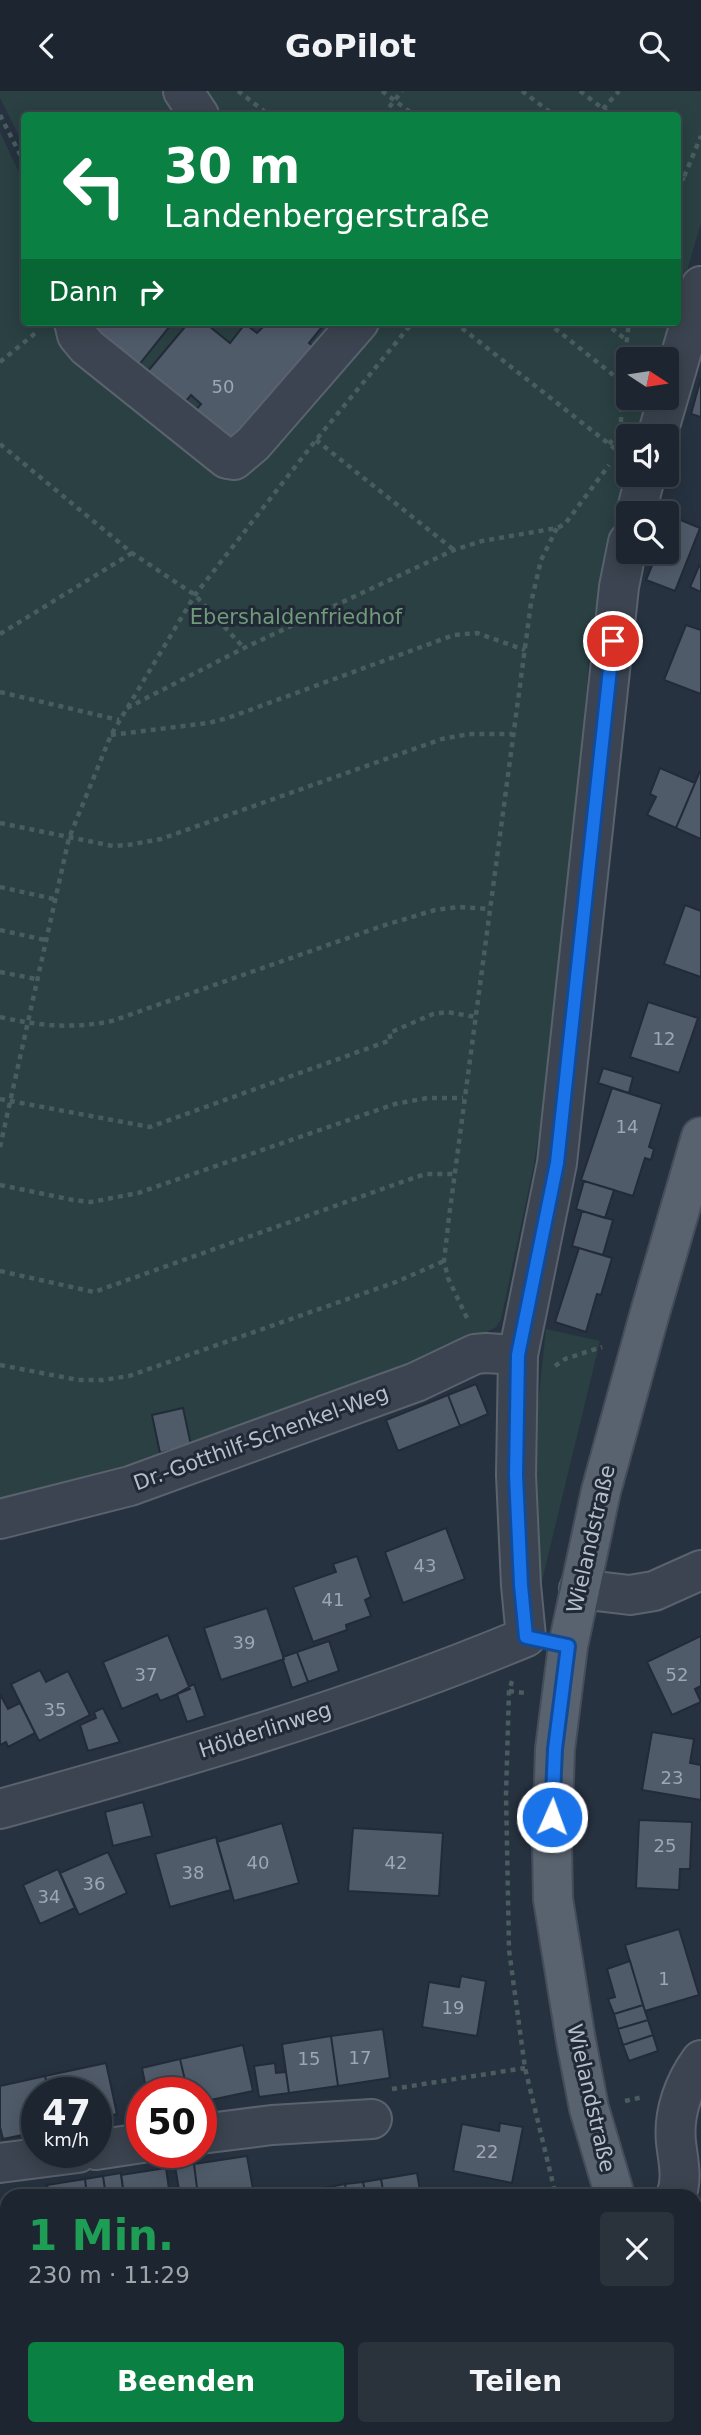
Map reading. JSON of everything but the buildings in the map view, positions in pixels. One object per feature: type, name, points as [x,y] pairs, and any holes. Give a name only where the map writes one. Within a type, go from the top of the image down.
[{"type":"main road","name":"Wielandstraße","points":[[613,2189],[589,2108],[553,1899],[555,1749],[568,1646],[601,1490],[701,1137]]},
{"type":"street","points":[[183,91],[197,112]]},
{"type":"street","points":[[661,424],[701,286]]},
{"type":"street","points":[[57,326],[78,335],[87,347],[227,459],[233,460],[253,444],[356,326]]},
{"type":"street","points":[[568,1646],[526,1637],[516,1475],[502,1354],[557,1163],[624,564]]},
{"type":"street","name":"Dr.-Gotthilf-Schenkel-Weg","points":[[0,1519],[130,1486],[415,1382],[475,1354],[502,1354]]},
{"type":"street","points":[[579,1589],[630,1595],[654,1591],[701,1570]]},
{"type":"street","name":"Hölderlinweg","points":[[0,1809],[329,1710],[526,1637]]},
{"type":"street","points":[[678,2189],[680,2178],[675,2123],[693,2074]]},
{"type":"street","points":[[217,2132],[372,2119]]},
{"type":"street","points":[[0,2163],[21,2160]]},
{"type":"path","points":[[238,91],[265,112]]},
{"type":"path","points":[[382,91],[410,112]]},
{"type":"path","points":[[385,112],[402,91]]},
{"type":"path","points":[[522,91],[550,112]]},
{"type":"path","points":[[580,91],[607,112]]},
{"type":"path","points":[[603,109],[619,91]]},
{"type":"path","points":[[0,115],[21,156]]},
{"type":"path","points":[[681,182],[701,136]]},
{"type":"path","points":[[0,362],[57,326]]},
{"type":"path","points":[[0,1147],[69,838],[111,735],[195,595],[316,440],[410,326]]},
{"type":"path","points":[[459,326],[616,450]]},
{"type":"path","points":[[552,326],[616,377]]},
{"type":"path","points":[[609,326],[625,339]]},
{"type":"path","points":[[624,347],[628,326]]},
{"type":"path","points":[[609,444],[621,426],[621,410]]},
{"type":"path","points":[[316,440],[454,550]]},
{"type":"path","points":[[0,444],[132,553],[195,595],[244,648]]},
{"type":"path","points":[[126,709],[244,648],[454,550],[482,541],[556,528],[565,524],[616,477]]},
{"type":"path","points":[[502,1354],[448,1278],[444,1261],[512,734],[536,579],[556,528]]},
{"type":"path","points":[[0,634],[132,553]]},
{"type":"path","points":[[111,735],[228,718],[454,635],[477,633],[525,650]]},
{"type":"path","points":[[0,692],[119,720]]},
{"type":"path","points":[[0,823],[113,846],[128,845],[161,839],[442,739],[469,734],[512,734]]},
{"type":"path","points":[[0,887],[54,899]]},
{"type":"path","points":[[0,1017],[66,1027],[112,1021],[435,910],[459,907],[490,909]]},
{"type":"path","points":[[0,930],[45,940]]},
{"type":"path","points":[[0,972],[36,979]]},
{"type":"path","points":[[0,1099],[150,1128],[391,1040],[389,1033],[433,1014],[447,1012],[476,1017]]},
{"type":"path","points":[[0,1185],[73,1200],[111,1200],[411,1099],[464,1098]]},
{"type":"path","points":[[0,1271],[94,1292],[426,1174],[454,1174]]},
{"type":"path","points":[[0,1365],[78,1380],[128,1376],[396,1282],[444,1261]]},
{"type":"path","points":[[565,1359],[606,1345]]},
{"type":"path","points":[[372,2119],[392,2089],[525,2069]]},
{"type":"path","points":[[589,2108],[693,2074]]},
{"type":"green space","points":[[0,91],[701,91],[701,223],[681,290],[681,112],[21,112],[21,140],[0,98]]},
{"type":"green space","name":"Ebershaldenfriedhof","points":[[0,132],[21,177],[21,326],[671,326],[665,347],[616,347],[616,410],[646,410],[642,424],[616,424],[616,487],[624,487],[621,501],[616,501],[616,518],[604,563],[590,642],[568,943],[533,1169],[501,1319],[496,1327],[465,1344],[160,1458],[0,1505]]},
{"type":"green space","points":[[546,1329],[600,1341],[540,1589],[536,1569],[535,1433]]},
{"type":"route","points":[[552,1817],[555,1749],[568,1646],[526,1637],[516,1475],[518,1355],[557,1163],[613,641]]}]
